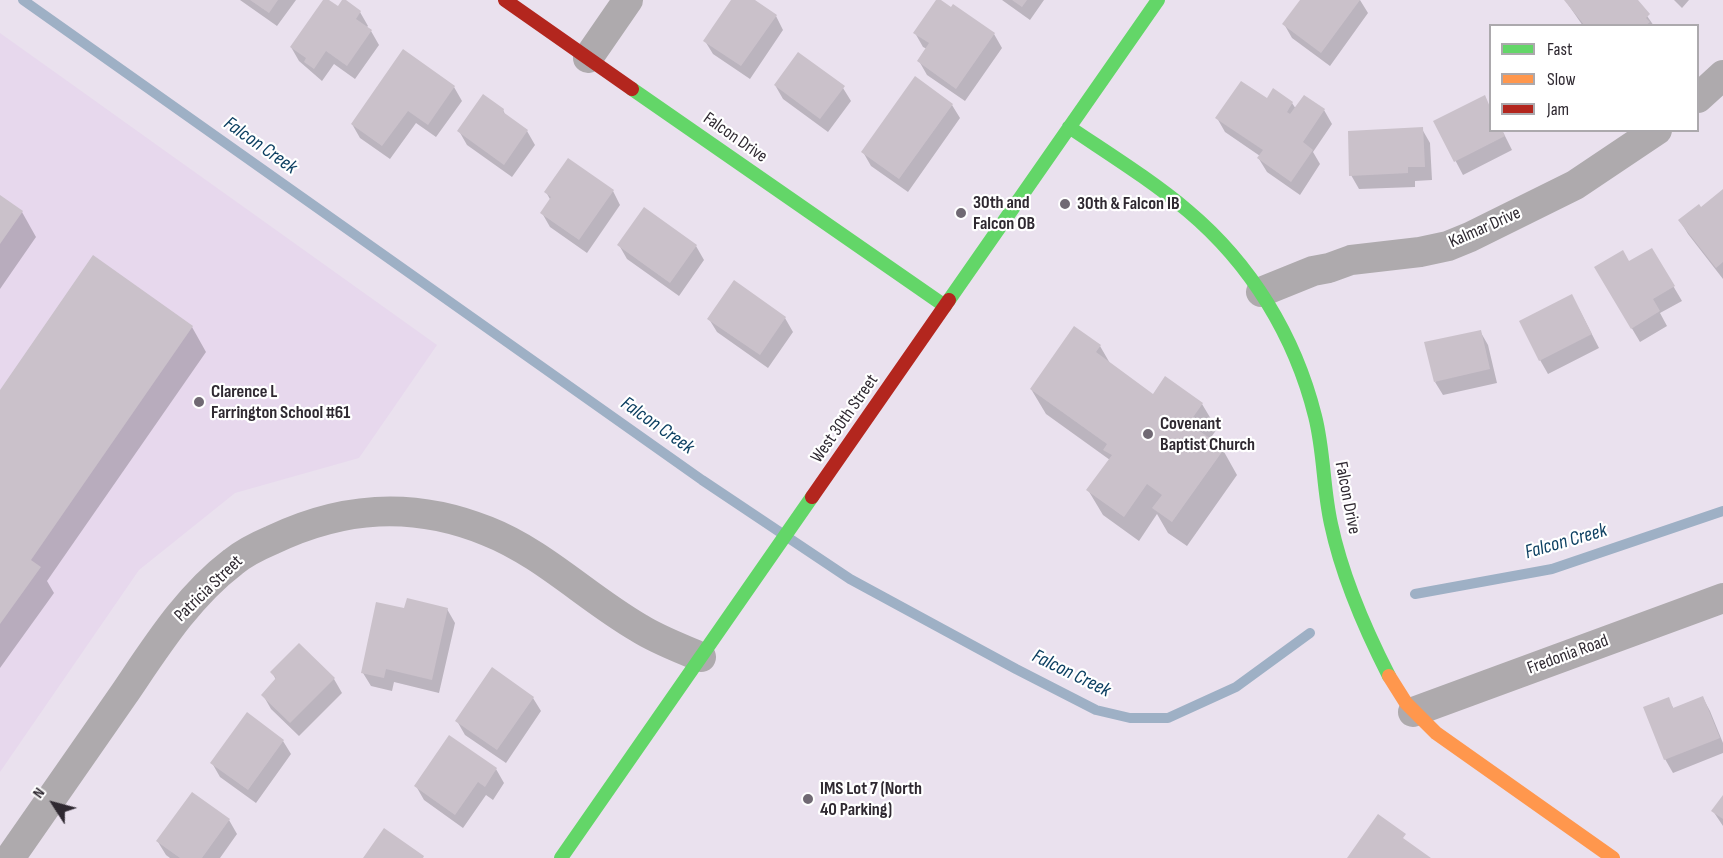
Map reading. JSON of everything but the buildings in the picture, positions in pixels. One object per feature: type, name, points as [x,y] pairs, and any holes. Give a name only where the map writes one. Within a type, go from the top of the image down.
[{"type":"street","name":"Falcon Drive","points":[[505,0],[945,306]]},
{"type":"street","points":[[588,58],[628,0]]},
{"type":"street","name":"West 30th Street","points":[[561,858],[1158,0]]},
{"type":"street","points":[[1699,97],[1723,75]]},
{"type":"street","name":"Falcon Drive","points":[[1069,128],[1188,209],[1233,255],[1261,292],[1293,351],[1310,397],[1318,429],[1328,510],[1345,571],[1391,683],[1413,712],[1436,733],[1613,858]]},
{"type":"street","name":"Kalmar Drive","points":[[1261,292],[1313,271],[1351,260],[1420,252],[1448,246],[1575,185],[1654,132]]},
{"type":"street","name":"Patricia Street","points":[[10,858],[183,610],[244,553],[305,525],[354,513],[388,511],[437,515],[470,525],[501,537],[531,554],[639,629],[700,657]]},
{"type":"street","name":"Fredonia Road","points":[[1413,712],[1723,598]]},
{"type":"shaded area","name":"Clarence L Farrington School #61","points":[[0,33],[437,345],[359,458],[235,493],[139,570],[0,772]]},
{"type":"waterway","name":"Falcon Creek","points":[[23,0],[702,480],[850,579],[1096,710],[1130,718],[1168,718],[1236,687],[1310,633]]},
{"type":"waterway","name":"Falcon Creek","points":[[1415,594],[1552,569],[1723,511]]},
{"type":"traffic: fast","points":[[949,300],[1158,0]]},
{"type":"traffic: fast","points":[[632,89],[945,306]]},
{"type":"traffic: fast","points":[[1069,127],[1145,178],[1188,211],[1232,254],[1268,303],[1296,358],[1315,416],[1328,510],[1341,563],[1371,640],[1389,676]]},
{"type":"traffic: fast","points":[[561,858],[812,497]]},
{"type":"traffic: slow","points":[[1389,676],[1406,703],[1436,733],[1613,858]]},
{"type":"traffic: jam","points":[[505,0],[632,89]]},
{"type":"traffic: jam","points":[[812,497],[949,300]]},
{"type":"place","name":"30th & Falcon IB","points":[[1065,204]]},
{"type":"place","name":"30th and Falcon OB","points":[[961,213]]},
{"type":"place","name":"Clarence L Farrington School #61","points":[[199,402]]},
{"type":"place","name":"Covenant Baptist Church","points":[[1148,434]]},
{"type":"place","name":"IMS Lot 7 (North 40 Parking)","points":[[808,799]]}]
